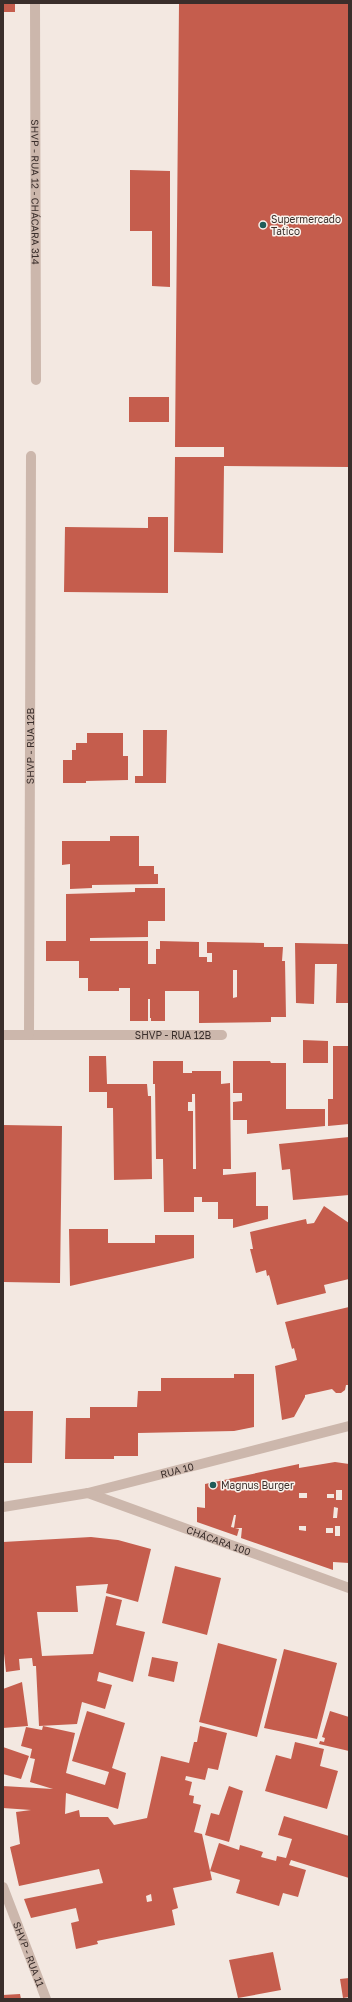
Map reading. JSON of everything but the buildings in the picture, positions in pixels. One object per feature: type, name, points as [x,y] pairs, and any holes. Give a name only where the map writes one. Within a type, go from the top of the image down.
[{"type":"street","name":"SHVP - RUA 12 - CHÁCARA 314","points":[[35,3],[36,380]]},
{"type":"street","name":"SHVP - RUA 12B","points":[[29,1035],[31,456]]},
{"type":"street","name":"SHVP - RUA 12B","points":[[3,1035],[222,1035]]},
{"type":"street","name":"RUA 10","points":[[3,1507],[88,1493],[349,1426]]},
{"type":"street","name":"CHÁCARA 100","points":[[88,1493],[349,1588]]},
{"type":"street","name":"SHVP - RUA 11","points":[[3,1887],[46,1999]]},
{"type":"place","name":"Supermercado Tatico","points":[[263,225]]},
{"type":"place","name":"Magnus Burger","points":[[213,1485]]}]
